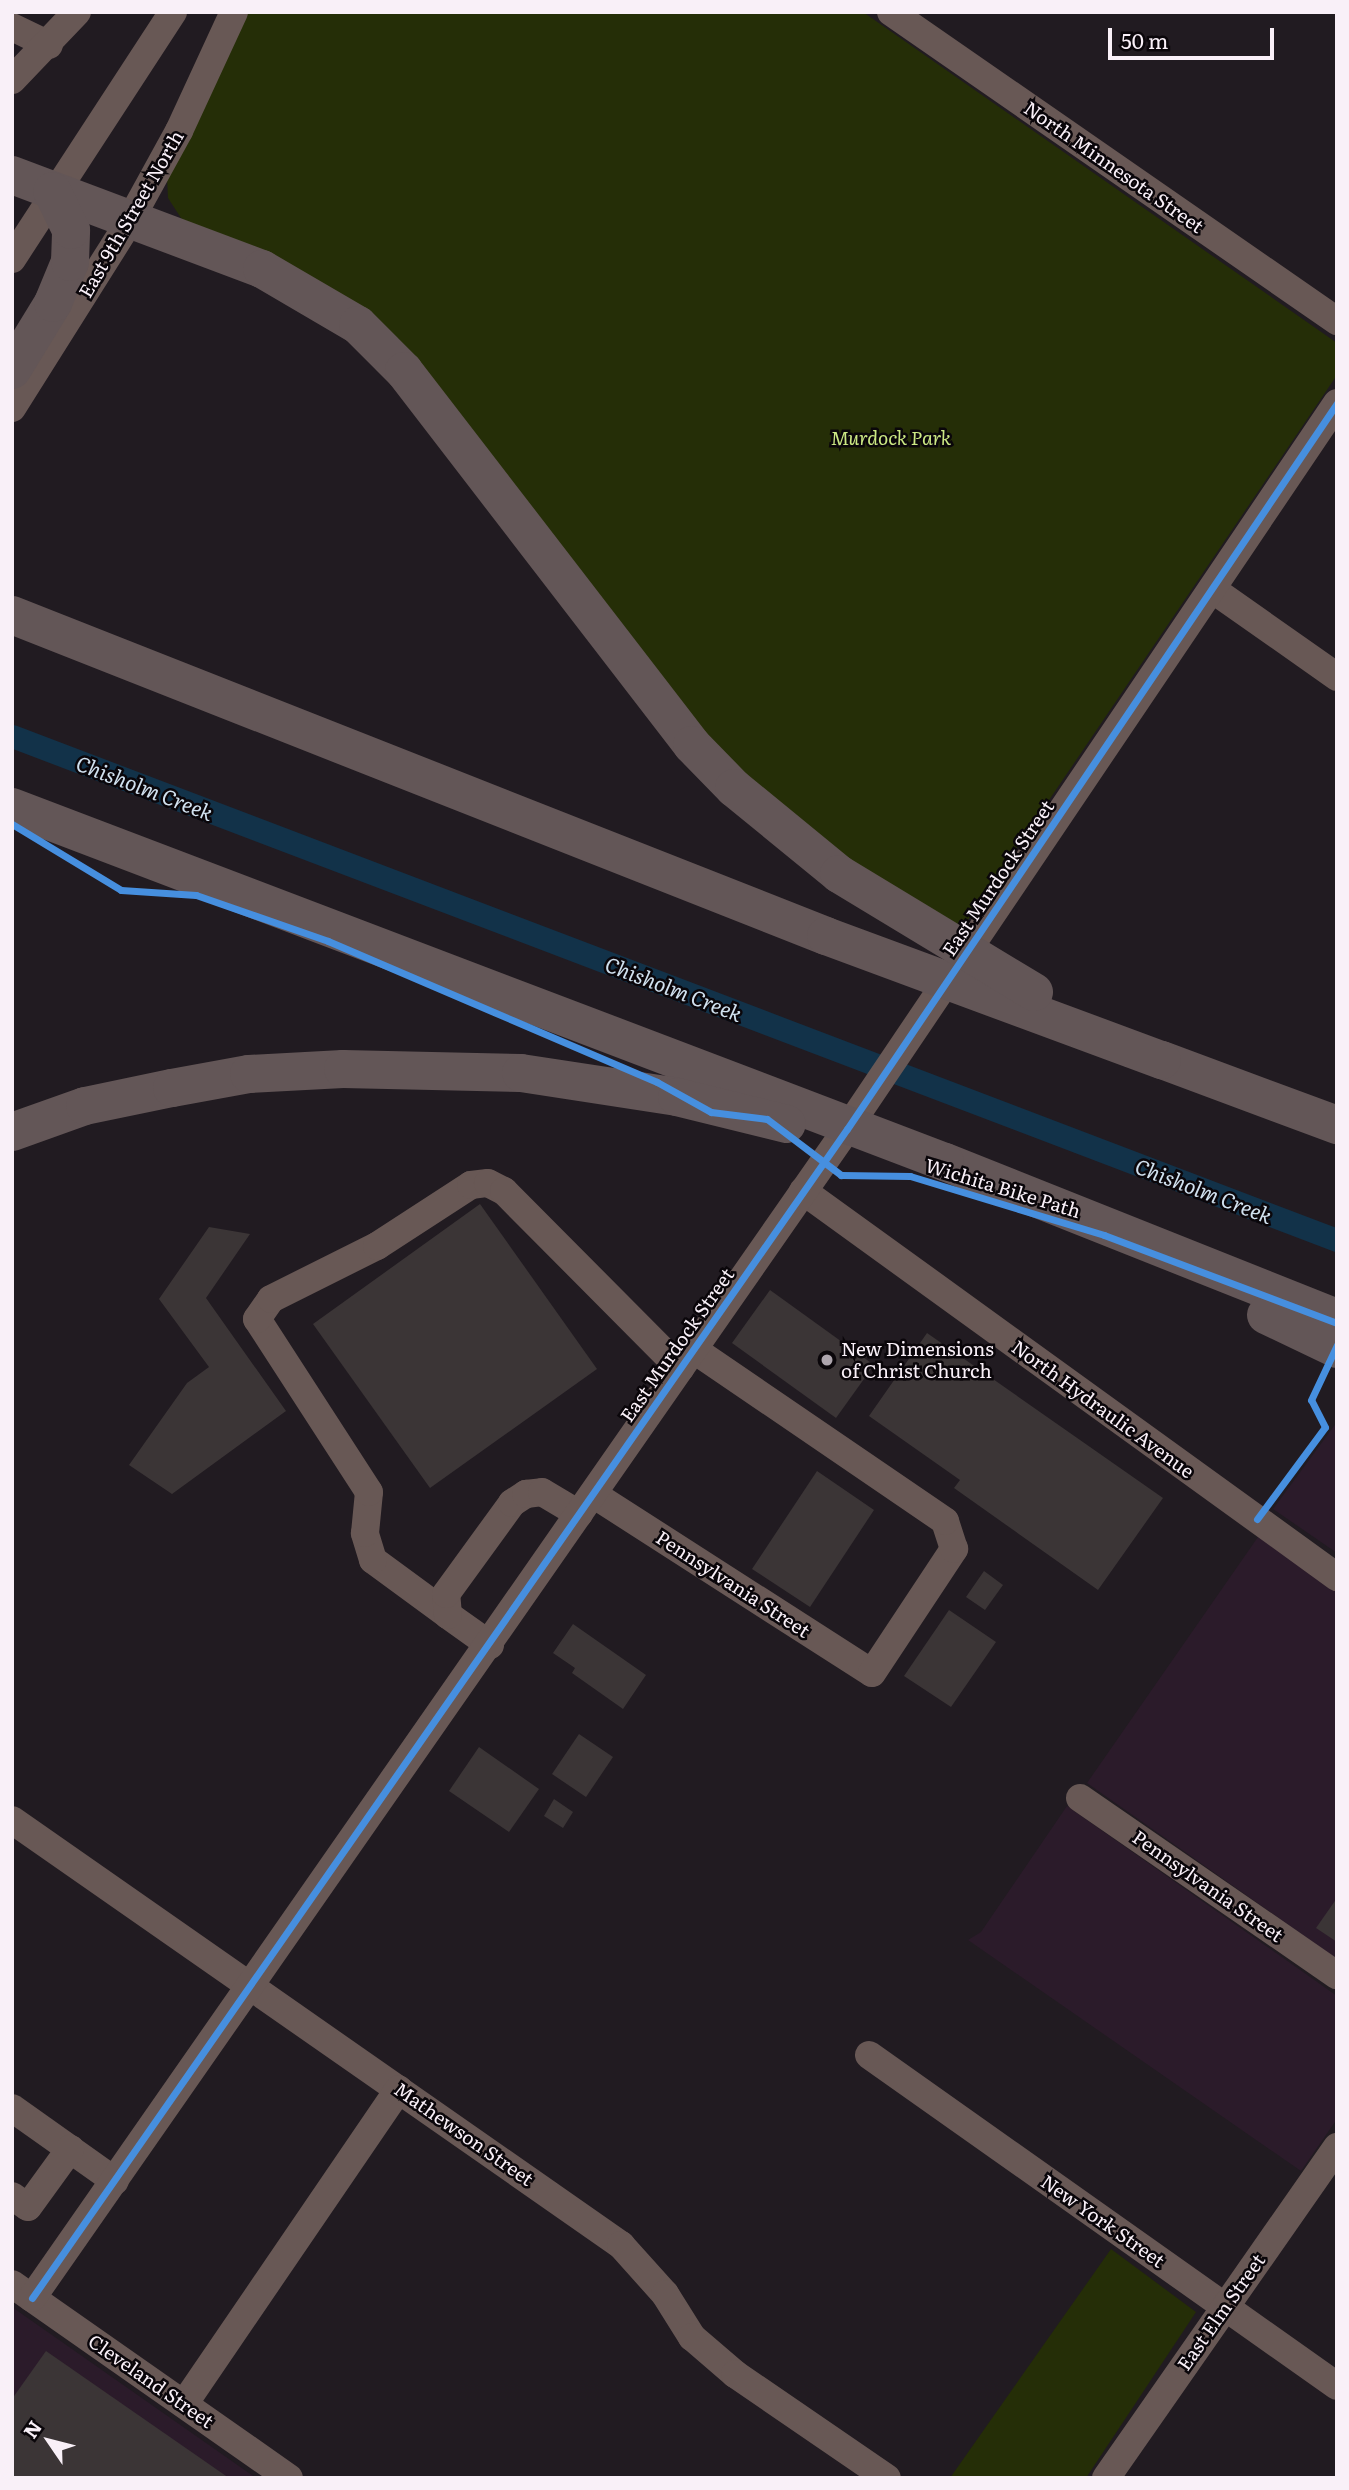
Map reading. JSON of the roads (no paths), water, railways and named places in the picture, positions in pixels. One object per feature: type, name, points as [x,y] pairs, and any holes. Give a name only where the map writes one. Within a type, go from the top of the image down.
[{"type":"highway","points":[[12,175],[289,281],[368,334],[458,439],[692,745],[734,788],[839,874],[976,960],[1162,1060]]},
{"type":"highway","points":[[12,370],[53,303],[70,262],[71,230],[52,191]]},
{"type":"highway","points":[[12,615],[826,936],[1337,1125]]},
{"type":"highway","points":[[12,807],[945,1162],[1097,1226],[1337,1318]]},
{"type":"highway","points":[[12,1132],[85,1106],[249,1074],[343,1069],[521,1073],[609,1084],[945,1162]]},
{"type":"highway","points":[[1270,1100],[1337,1118]]},
{"type":"highway","points":[[1097,1226],[1337,1349]]},
{"type":"street","points":[[12,80],[49,45],[77,12]]},
{"type":"street","points":[[12,260],[52,191],[173,12]]},
{"type":"street","name":"East 9th Street North","points":[[12,408],[129,222],[179,131],[234,12]]},
{"type":"street","name":"North Minnesota Street","points":[[891,12],[1337,321]]},
{"type":"street","points":[[12,27],[49,45]]},
{"type":"street","name":"East Murdock Street","points":[[22,2291],[115,2181],[254,1986],[847,1129],[1337,403]]},
{"type":"street","points":[[1212,589],[1337,677]]},
{"type":"street","points":[[490,1644],[447,1605],[373,1560],[365,1534],[369,1492],[257,1319],[271,1300],[377,1246],[471,1185],[488,1183],[504,1191],[687,1359]]},
{"type":"street","name":"North Hydraulic Avenue","points":[[803,1191],[1337,1577]]},
{"type":"street","name":"Pennsylvania Street","points":[[447,1605],[512,1503],[542,1492],[586,1504],[872,1673],[954,1549],[945,1521],[687,1359]]},
{"type":"street","name":"Pennsylvania Street","points":[[1080,1798],[1337,1975]]},
{"type":"street","name":"Mathewson Street","points":[[12,1820],[254,1986],[621,2245],[665,2294],[692,2337],[735,2374],[887,2478]]},
{"type":"street","name":"New York Street","points":[[869,2055],[1337,2386]]},
{"type":"street","points":[[184,2404],[399,2089]]},
{"type":"street","points":[[12,2108],[115,2181]]},
{"type":"street","name":"East Elm Street","points":[[1106,2478],[1337,2147]]},
{"type":"street","points":[[13,2198],[28,2207],[70,2149]]},
{"type":"street","name":"Cleveland Street","points":[[22,2291],[289,2478]]},
{"type":"waterway","name":"Chisholm Creek","points":[[12,736],[1337,1240]]},
{"type":"place","name":"New Dimensions of Christ Church","points":[[827,1360]]},
{"type":"park label","name":"Murdock Park","points":[[891,438]]}]
